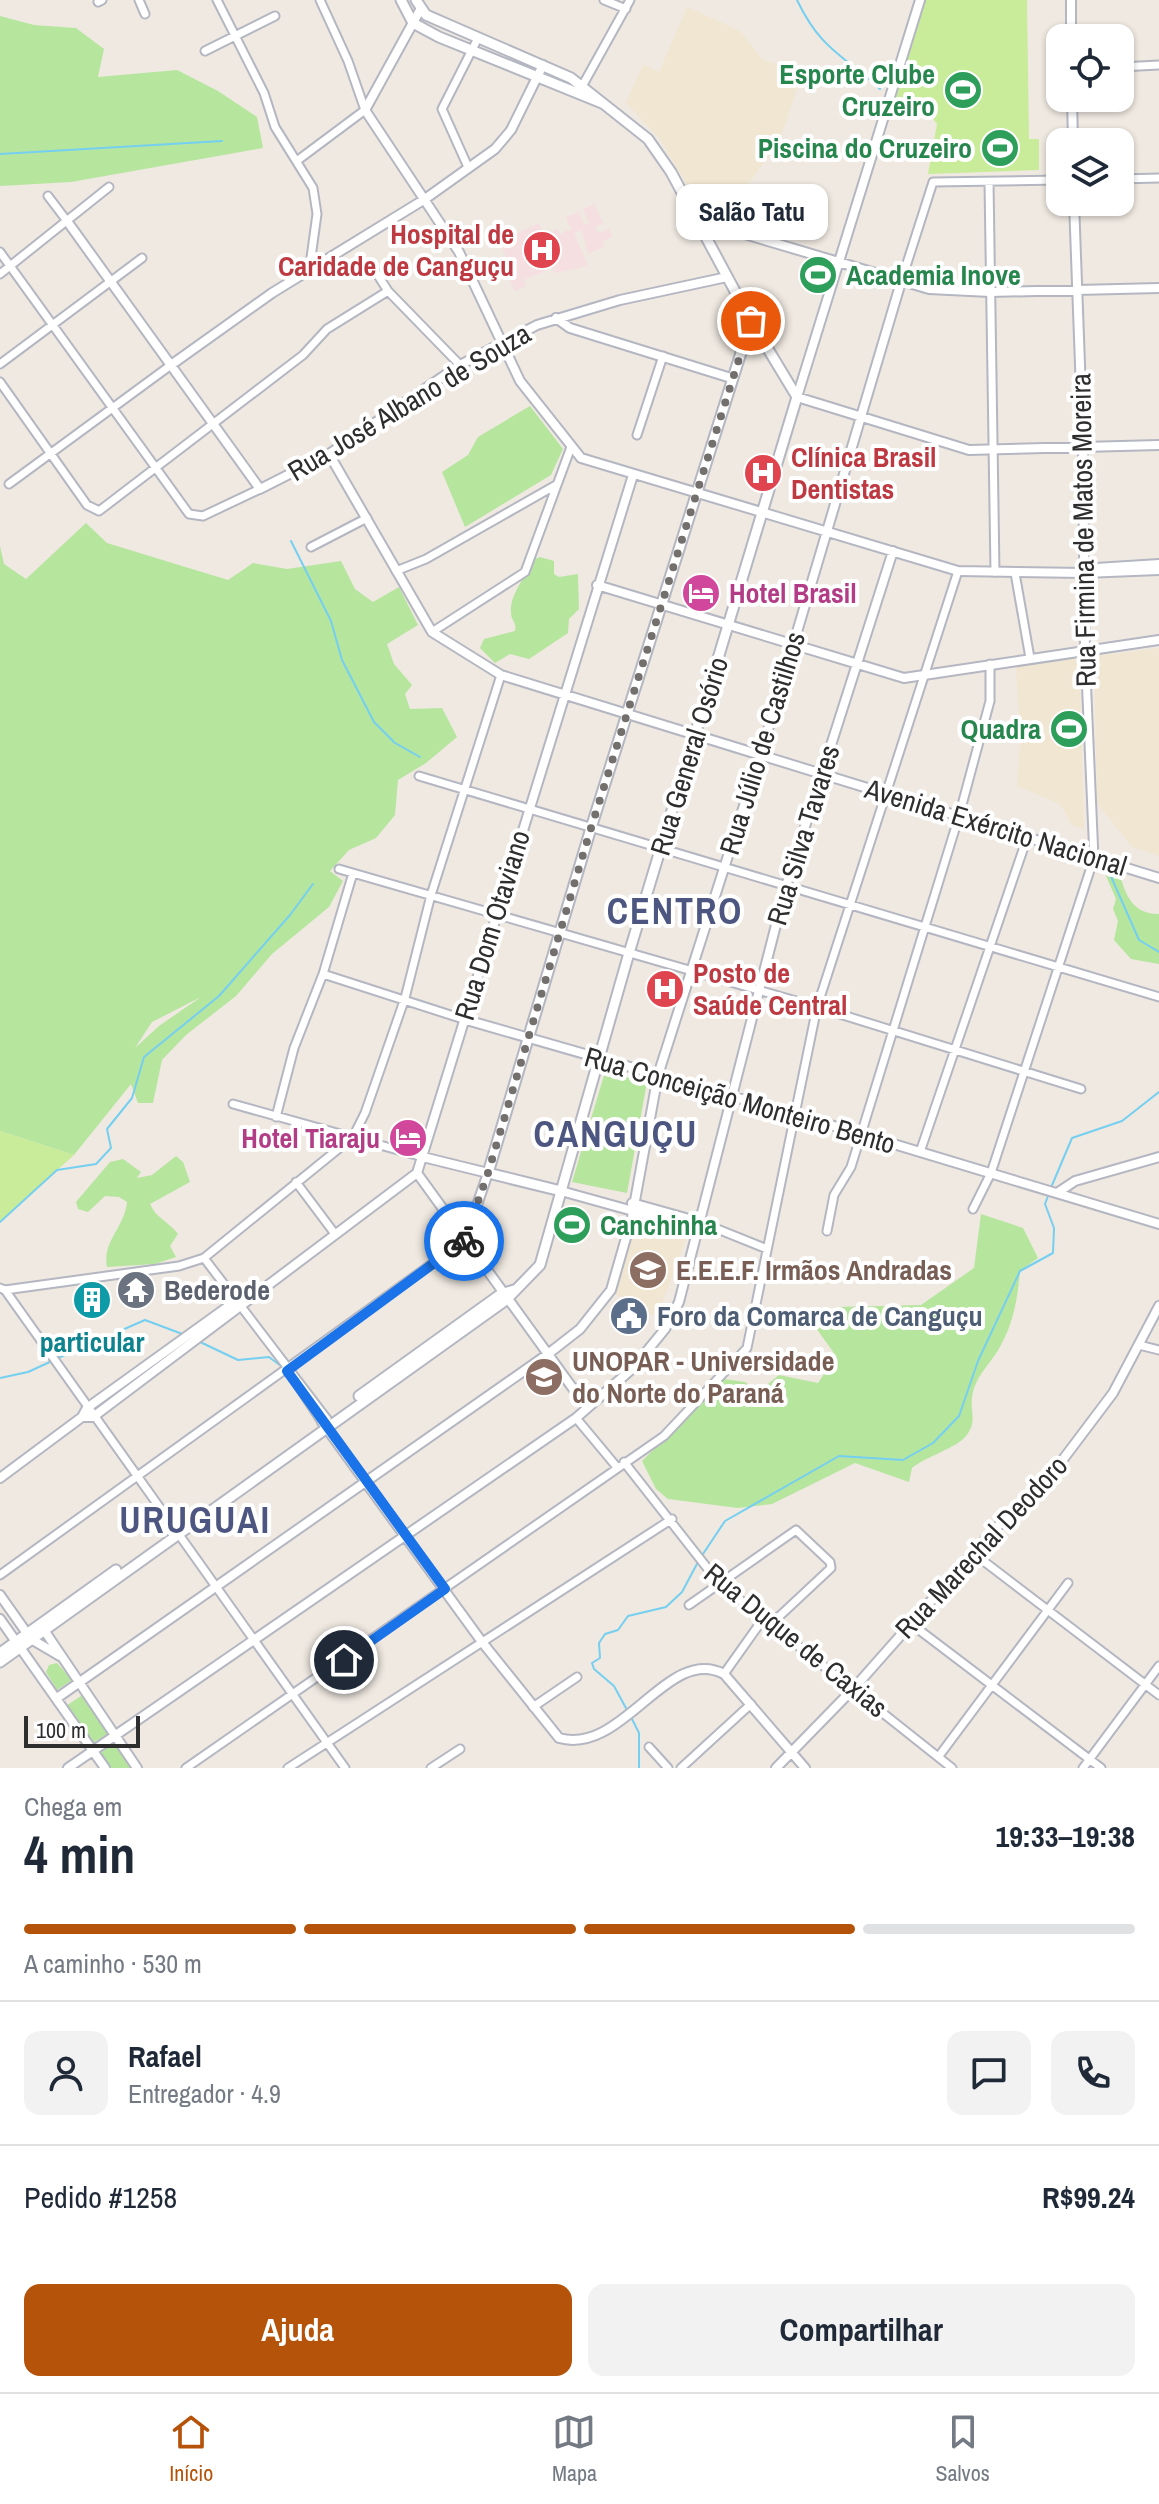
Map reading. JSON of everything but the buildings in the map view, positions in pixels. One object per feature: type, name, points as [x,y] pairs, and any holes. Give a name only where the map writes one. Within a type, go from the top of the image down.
[{"type":"main road","points":[[401,0],[413,23],[472,52],[609,105]]},
{"type":"main road","points":[[420,3],[478,38],[584,85],[648,139],[702,227],[751,321],[797,397]]},
{"type":"main road","points":[[561,1191],[488,1173],[626,713],[751,321]]},
{"type":"main road","name":"Rua General Osório","points":[[0,1662],[29,1636],[514,1290],[540,1265],[629,953],[797,397]]},
{"type":"main road","name":"Rua General Osório","points":[[29,1636],[44,1630],[175,1531]]},
{"type":"main road","name":"Rua General Osório","points":[[0,1653],[18,1644]]},
{"type":"street","points":[[139,0],[145,14]]},
{"type":"street","points":[[217,0],[264,93],[275,127],[313,188],[317,214],[309,272]]},
{"type":"street","points":[[320,0],[348,61],[365,110],[459,252],[520,381],[581,458],[958,571],[1159,570]]},
{"type":"street","points":[[604,0],[626,9]]},
{"type":"street","points":[[577,95],[630,0]]},
{"type":"street","points":[[920,0],[797,397],[969,450],[1159,445]]},
{"type":"street","points":[[1071,0],[1071,24]]},
{"type":"street","points":[[298,160],[365,110],[413,23],[420,3]]},
{"type":"street","points":[[205,51],[275,16]]},
{"type":"street","points":[[468,167],[442,109],[478,38]]},
{"type":"street","points":[[9,484],[272,293],[425,199],[504,139],[543,65]]},
{"type":"street","points":[[1134,66],[1159,65]]},
{"type":"street","points":[[1134,179],[1159,178]]},
{"type":"street","points":[[995,572],[989,182],[1046,180]]},
{"type":"street","name":"Rua Júlio de Castilhos","points":[[57,1698],[548,1354],[580,1329],[611,1290],[634,1207],[658,1075],[760,754],[933,182],[989,182]]},
{"type":"street","points":[[0,274],[109,187]]},
{"type":"street","points":[[48,196],[260,489]]},
{"type":"street","name":"Rua Firmina de Matos Moreira","points":[[1074,216],[1083,446],[1081,571],[1094,858]]},
{"type":"street","points":[[702,227],[711,224],[901,282],[943,291],[1159,288]]},
{"type":"street","points":[[0,252],[156,469]]},
{"type":"street","points":[[0,364],[142,258]]},
{"type":"street","points":[[372,266],[388,291],[460,365]]},
{"type":"street","name":"Rua José Albano de Souza","points":[[156,469],[189,514],[203,516],[329,454],[460,365],[501,342],[556,318],[620,300],[727,277]]},
{"type":"street","points":[[0,382],[93,509],[99,511],[303,355],[327,329],[388,291]]},
{"type":"street","points":[[556,318],[570,328],[731,378]]},
{"type":"street","points":[[637,435],[663,356]]},
{"type":"street","points":[[329,454],[432,632],[525,572],[571,447]]},
{"type":"street","name":"Rua Dom Otaviano","points":[[417,1173],[633,475]]},
{"type":"street","points":[[396,571],[426,559],[556,484]]},
{"type":"street","points":[[311,547],[367,518]]},
{"type":"street","name":"Rua Silva Tavares","points":[[68,1768],[576,1418],[633,1368],[672,1318],[734,1096],[786,886],[893,551]]},
{"type":"street","points":[[1081,571],[1159,564]]},
{"type":"street","points":[[186,1768],[664,1436],[747,1348],[817,1007],[958,571]]},
{"type":"street","points":[[1015,573],[1030,658]]},
{"type":"street","points":[[597,585],[661,607],[904,678],[1159,640]]},
{"type":"street","name":"Avenida Exército Nacional","points":[[432,632],[501,675],[1159,878]]},
{"type":"street","points":[[827,1231],[834,1195],[851,1167],[959,816],[990,701],[990,664]]},
{"type":"street","points":[[345,1768],[2,1289],[179,1266],[204,1258],[353,1137],[365,1113],[405,998],[431,895],[501,675]]},
{"type":"street","points":[[419,776],[1159,997]]},
{"type":"street","points":[[920,1152],[988,944],[1027,838]]},
{"type":"street","points":[[973,1209],[991,1173],[1056,965],[1094,858]]},
{"type":"street","points":[[339,869],[954,1047],[1081,1089]]},
{"type":"street","points":[[276,1117],[294,1048],[323,974],[353,873]]},
{"type":"street","name":"Rua Conceição Monteiro Bento","points":[[323,974],[529,1039],[734,1096],[1159,1224]]},
{"type":"street","points":[[0,1575],[465,1240],[488,1173],[233,1104]]},
{"type":"street","points":[[1056,1193],[1075,1181],[1159,1157]]},
{"type":"street","points":[[82,1417],[93,1417],[156,1365],[417,1173],[587,1408]]},
{"type":"street","points":[[296,1182],[335,1234]]},
{"type":"street","points":[[561,1191],[621,1205],[666,1209],[699,1225]]},
{"type":"street","points":[[634,1207],[663,1220],[711,1227],[767,1249]]},
{"type":"street","points":[[663,1220],[666,1209]]},
{"type":"street","points":[[204,1258],[242,1303],[482,1642],[559,1738],[573,1742],[596,1737],[695,1668],[706,1667],[724,1674],[805,1768]]},
{"type":"street","name":"Rua Marechal Deodoro","points":[[776,1768],[855,1687],[973,1553],[1055,1470],[1113,1393],[1159,1306]]},
{"type":"street","points":[[1139,1345],[1159,1350]]},
{"type":"street","points":[[0,1478],[82,1417],[87,1408],[156,1365]]},
{"type":"street","name":"Rua Duque de Caxias","points":[[576,1418],[672,1519],[692,1552],[719,1583],[766,1622],[855,1687],[952,1768]]},
{"type":"street","points":[[288,1768],[672,1519]]},
{"type":"street","points":[[689,1605],[791,1530],[799,1532],[830,1562],[831,1568],[766,1622],[724,1674]]},
{"type":"street","points":[[973,1553],[1159,1695]]},
{"type":"street","points":[[939,1756],[1068,1583]]},
{"type":"street","points":[[0,1595],[29,1636],[64,1658]]},
{"type":"street","points":[[0,1619],[105,1768]]},
{"type":"street","points":[[910,1623],[1101,1768]]},
{"type":"street","points":[[44,1630],[137,1768]]},
{"type":"street","points":[[1083,1768],[1159,1666]]},
{"type":"street","points":[[533,1707],[577,1677]]},
{"type":"street","points":[[681,1768],[751,1704]]},
{"type":"street","points":[[649,1747],[668,1768]]},
{"type":"street","points":[[431,1768],[460,1749]]},
{"type":"shaded area","points":[[687,7],[740,31],[763,60],[803,71],[779,142],[743,191],[699,205],[659,138],[626,103],[643,65],[659,72]]},
{"type":"shaded area","name":"Hospital de Caridade de Canguçu","points":[[594,204],[603,223],[595,227],[598,233],[609,229],[612,237],[602,242],[604,247],[588,254],[582,230],[574,233],[588,266],[555,273],[552,268],[524,280],[526,286],[515,291],[504,266],[509,263],[495,233],[507,228],[512,236],[539,223],[544,235],[557,229],[560,234],[571,229],[566,217],[579,212],[584,225],[589,223],[583,209]]},
{"type":"shaded area","points":[[1159,648],[1159,856],[1132,847],[1097,803],[1094,656]]},
{"type":"shaded area","points":[[1079,658],[1084,829],[1072,825],[1060,804],[1017,786],[1020,743],[1016,666]]},
{"type":"shaded area","name":"E.E.E.F. Irmãos Andradas","points":[[636,1218],[689,1231],[657,1317],[612,1292]]},
{"type":"shaded area","name":"UNOPAR - Universidade do Norte do Paraná","points":[[544,1361],[560,1383],[544,1394],[528,1372]]},
{"type":"green space","name":"Esporte Clube Cruzeiro","points":[[924,0],[1027,0],[1029,139],[1039,139],[1039,170],[928,174],[937,124],[928,112],[896,98]]},
{"type":"green space","points":[[0,16],[34,25],[76,28],[104,49],[98,77],[177,70],[218,91],[257,117],[263,148],[71,182],[0,186]]},
{"type":"green space","points":[[530,406],[563,449],[551,475],[465,527],[442,472],[468,455],[478,437]]},
{"type":"green space","points":[[86,523],[107,543],[228,580],[253,563],[287,569],[341,561],[355,589],[373,602],[399,587],[418,625],[387,644],[394,664],[412,685],[405,694],[410,709],[442,708],[457,737],[426,763],[398,780],[395,815],[376,838],[349,850],[330,871],[343,881],[329,907],[272,954],[236,996],[186,1035],[162,1060],[153,1103],[138,1103],[131,1084],[74,1155],[0,1131],[0,546],[4,564],[26,579]],"holes":[[[201,997],[159,1026],[135,1048],[152,1022]]]},
{"type":"green space","points":[[540,557],[554,561],[554,574],[559,577],[578,574],[579,609],[569,619],[568,633],[529,659],[510,654],[495,663],[480,648],[484,639],[515,631],[511,613],[513,599],[533,560]]},
{"type":"green space","name":"Quadra","points":[[1079,711],[1081,747],[1059,748],[1058,712]]},
{"type":"green space","points":[[1108,869],[1119,873],[1136,907],[1159,914],[1159,964],[1131,959],[1114,940],[1118,921],[1113,909],[1116,899],[1104,871]]},
{"type":"green space","points":[[605,1072],[647,1082],[627,1193],[572,1182]]},
{"type":"green space","points":[[0,1131],[74,1155],[0,1222]]},
{"type":"green space","points":[[176,1156],[183,1162],[190,1182],[150,1204],[178,1234],[170,1246],[176,1257],[155,1264],[107,1267],[108,1249],[127,1202],[119,1197],[105,1196],[88,1212],[78,1209],[76,1202],[110,1162],[123,1159],[141,1172],[137,1178],[152,1175]]},
{"type":"green space","name":"Canchinha","points":[[567,1206],[586,1211],[576,1244],[558,1239]]},
{"type":"green space","points":[[981,1214],[1023,1228],[1038,1258],[1020,1271],[1010,1326],[974,1389],[971,1427],[961,1441],[912,1468],[909,1482],[855,1463],[772,1504],[738,1508],[668,1499],[656,1489],[642,1461],[724,1379],[745,1382],[758,1392],[779,1375],[818,1383],[836,1356],[816,1328],[836,1307],[921,1305],[974,1268]]},
{"type":"green space","points":[[57,1663],[72,1680],[57,1690],[46,1672],[49,1665]]},
{"type":"green space","points":[[84,1694],[109,1733],[91,1744],[66,1706]]},
{"type":"green space","points":[[117,1741],[133,1768],[111,1768],[100,1753]]},
{"type":"water","name":"Piscina do Cruzeiro","points":[[1015,140],[1016,156],[985,156],[985,141]]},
{"type":"waterway","points":[[797,0],[824,41],[880,89]]},
{"type":"waterway","points":[[0,154],[222,141]]},
{"type":"waterway","points":[[291,541],[331,621],[342,660],[374,722],[395,743],[420,757]]},
{"type":"waterway","points":[[1109,872],[1139,940],[1159,952]]},
{"type":"waterway","points":[[0,1222],[57,1170],[96,1164],[111,1148],[107,1129],[132,1098],[144,1057],[219,996],[313,884]]},
{"type":"waterway","points":[[1050,1190],[1072,1138],[1122,1121],[1159,1092]]},
{"type":"waterway","points":[[701,1557],[725,1521],[839,1456],[903,1460],[933,1443],[959,1416],[978,1361],[1020,1271],[1053,1253],[1054,1228],[1045,1204],[1048,1196]]},
{"type":"waterway","points":[[58,1358],[145,1320],[185,1335]]},
{"type":"waterway","points":[[198,1341],[238,1360],[269,1357],[281,1366]]},
{"type":"waterway","points":[[0,1378],[28,1372],[52,1361]]},
{"type":"waterway","points":[[627,1710],[614,1686],[594,1669],[592,1663],[600,1658],[599,1643],[605,1634],[618,1630],[628,1616],[666,1607],[682,1592],[698,1562]]},
{"type":"waterway","points":[[630,1715],[639,1733],[639,1768]]},
{"type":"way so far","points":[[464,1241],[488,1173],[626,713],[751,321]]},
{"type":"place","name":"Esporte Clube Cruzeiro","points":[[963,90]]},
{"type":"place","name":"Piscina do Cruzeiro","points":[[1000,148]]},
{"type":"place","name":"Hospital de Caridade de Canguçu","points":[[542,250]]},
{"type":"place","name":"Academia Inove","points":[[818,275]]},
{"type":"place","name":"Salão Tatu","points":[[751,321]]},
{"type":"place","name":"Clínica Brasil Dentistas","points":[[763,473]]},
{"type":"place","name":"Hotel Brasil","points":[[701,593]]},
{"type":"place","name":"Quadra","points":[[1069,729]]},
{"type":"place","name":"Posto de Saúde Central","points":[[665,989]]},
{"type":"place","name":"Hotel Tiaraju","points":[[408,1138]]},
{"type":"place","name":"Canchinha","points":[[572,1225]]},
{"type":"place","name":"E.E.E.F. Irmãos Andradas","points":[[648,1270]]},
{"type":"place","name":"Bederode","points":[[136,1290]]},
{"type":"place","name":"particular","points":[[92,1300]]},
{"type":"place","name":"Foro da Comarca de Canguçu","points":[[629,1316]]},
{"type":"place","name":"UNOPAR - Universidade do Norte do Paraná","points":[[544,1377]]},
{"type":"district","name":"CENTRO","points":[[675,911]]},
{"type":"district","name":"CANGUÇU","points":[[616,1134]]},
{"type":"district","name":"URUGUAI","points":[[195,1520]]},
{"type":"route","points":[[344,1660],[445,1589],[287,1371],[464,1241]]}]
